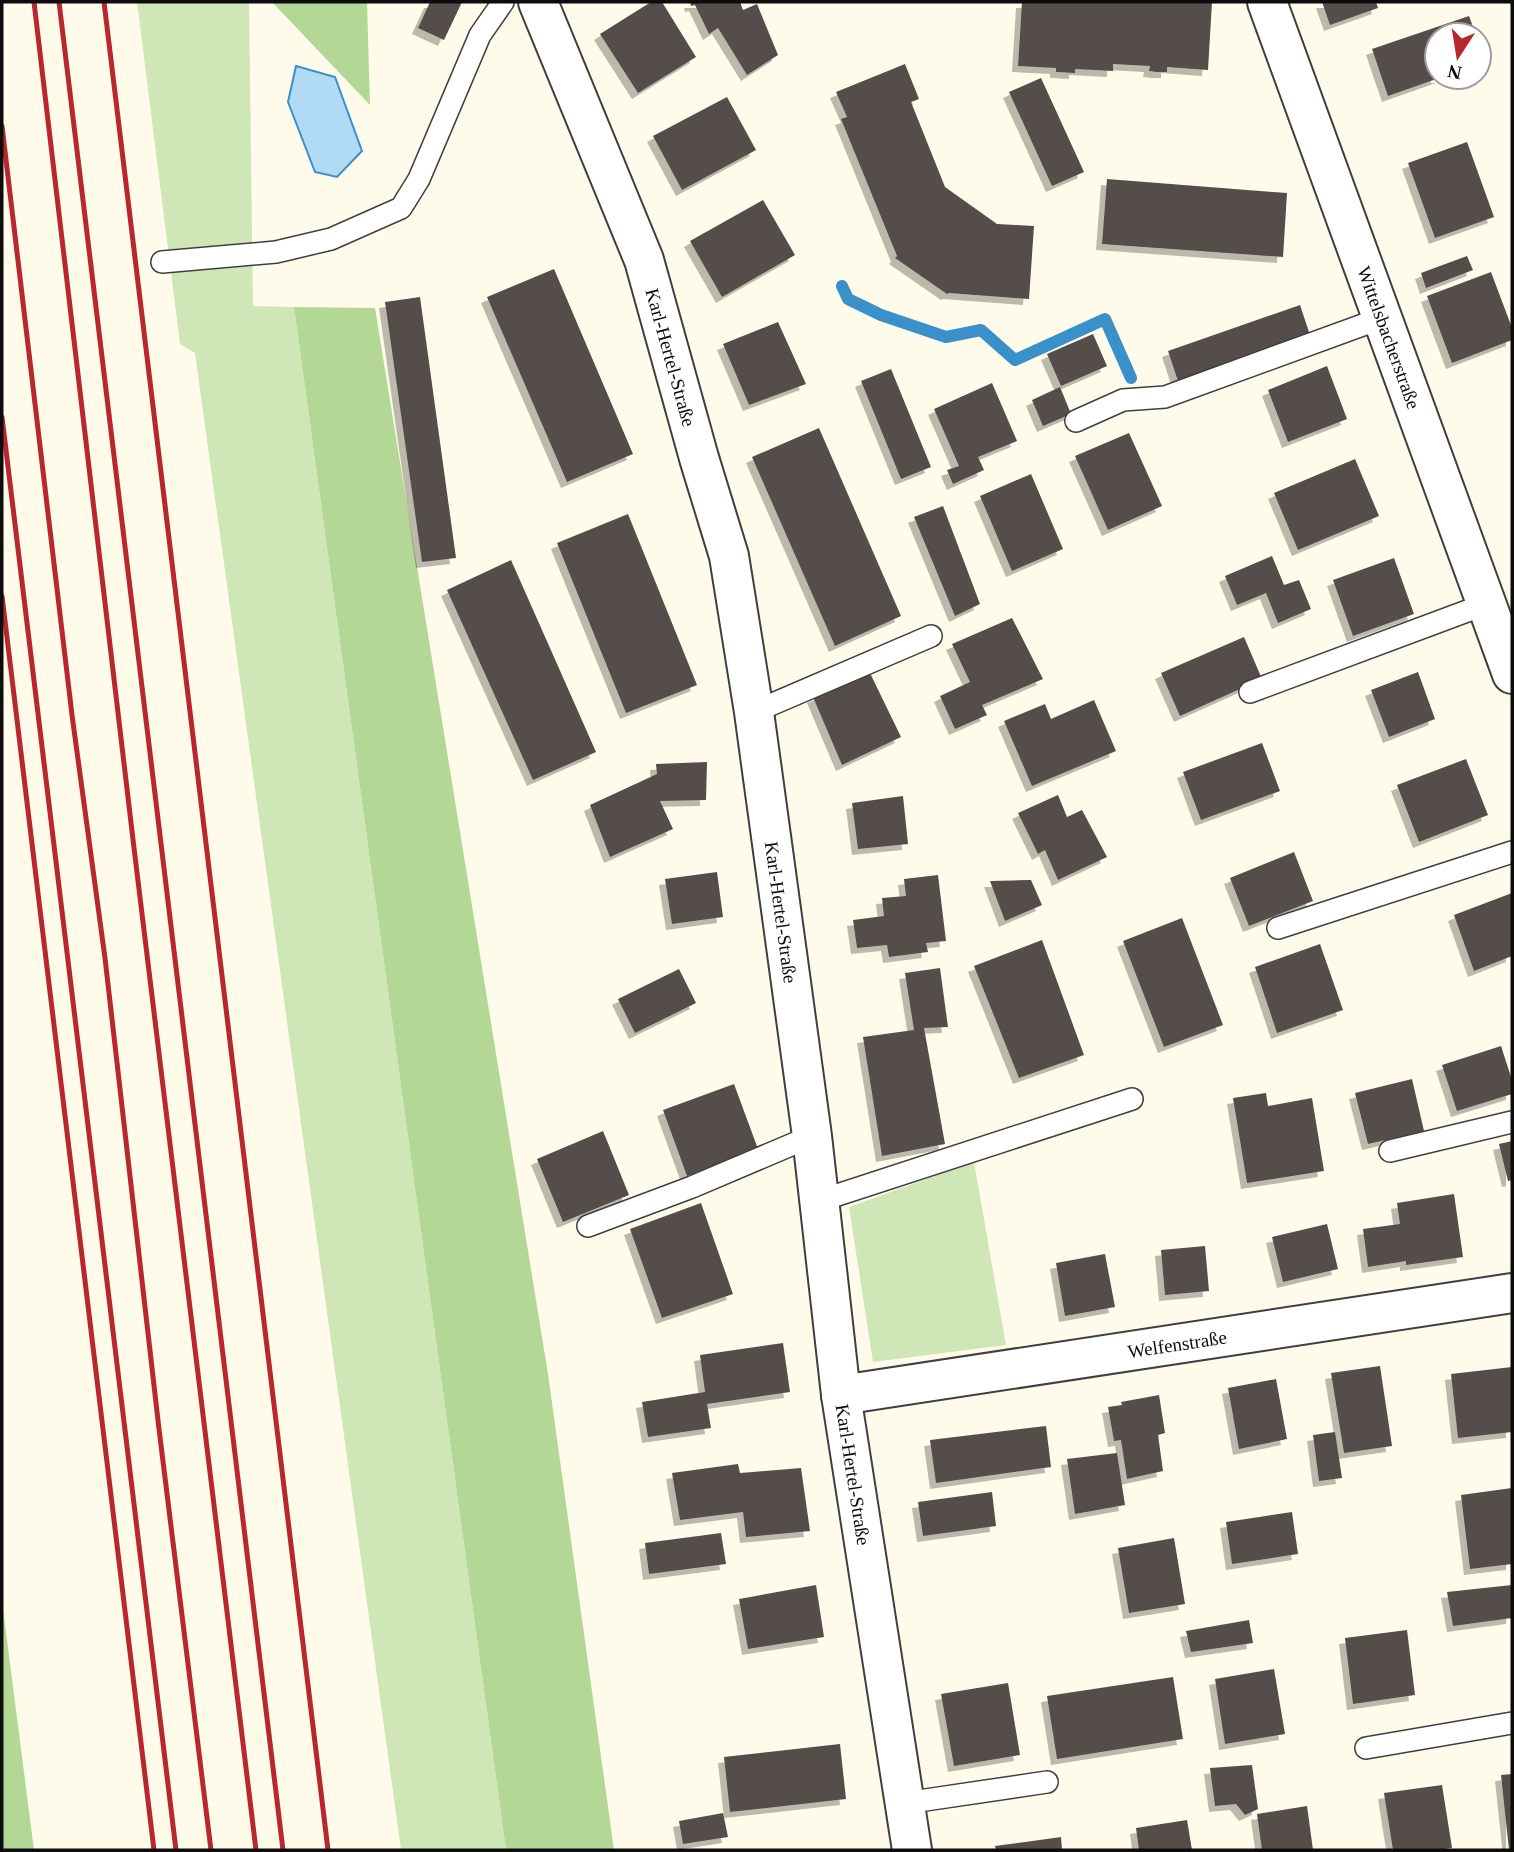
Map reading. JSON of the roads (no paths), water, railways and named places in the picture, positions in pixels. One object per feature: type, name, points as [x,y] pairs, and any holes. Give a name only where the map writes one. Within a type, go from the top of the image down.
[{"type":"street","name":"Karl-Hertel-Straße","points":[[538,2],[644,260],[729,556],[754,712],[812,1136],[841,1395],[912,1850]]},
{"type":"street","name":"Wittelsbacherstraße","points":[[1267,2],[1512,674]]},
{"type":"street","name":"Welfenstraße","points":[[841,1395],[1512,1293]]},
{"type":"lane","points":[[162,262],[276,252],[331,239],[401,208],[419,179],[480,36],[503,2]]},
{"type":"lane","points":[[1076,421],[1123,400],[1165,397],[1382,318]]},
{"type":"lane","points":[[1250,692],[1486,604]]},
{"type":"lane","points":[[754,712],[931,636]]},
{"type":"lane","points":[[1278,928],[1512,852]]},
{"type":"lane","points":[[819,1201],[1132,1099]]},
{"type":"lane","points":[[1390,1151],[1512,1122]]},
{"type":"lane","points":[[588,1226],[692,1187],[812,1136]]},
{"type":"lane","points":[[1366,1748],[1512,1723]]},
{"type":"lane","points":[[905,1803],[1048,1782]]},
{"type":"water","points":[[296,66],[335,77],[362,151],[337,177],[315,172],[288,102]]},
{"type":"waterway","points":[[842,286],[848,299],[881,315],[946,337],[981,330],[1015,360],[1105,319],[1131,378]]},
{"type":"railway","points":[[34,2],[256,1850]]},
{"type":"railway","points":[[59,2],[283,1850]]},
{"type":"railway","points":[[104,2],[328,1850]]},
{"type":"railway","points":[[2,126],[72,715],[105,958],[211,1850]]},
{"type":"railway","points":[[2,417],[176,1850]]},
{"type":"railway","points":[[2,596],[154,1850]]}]
